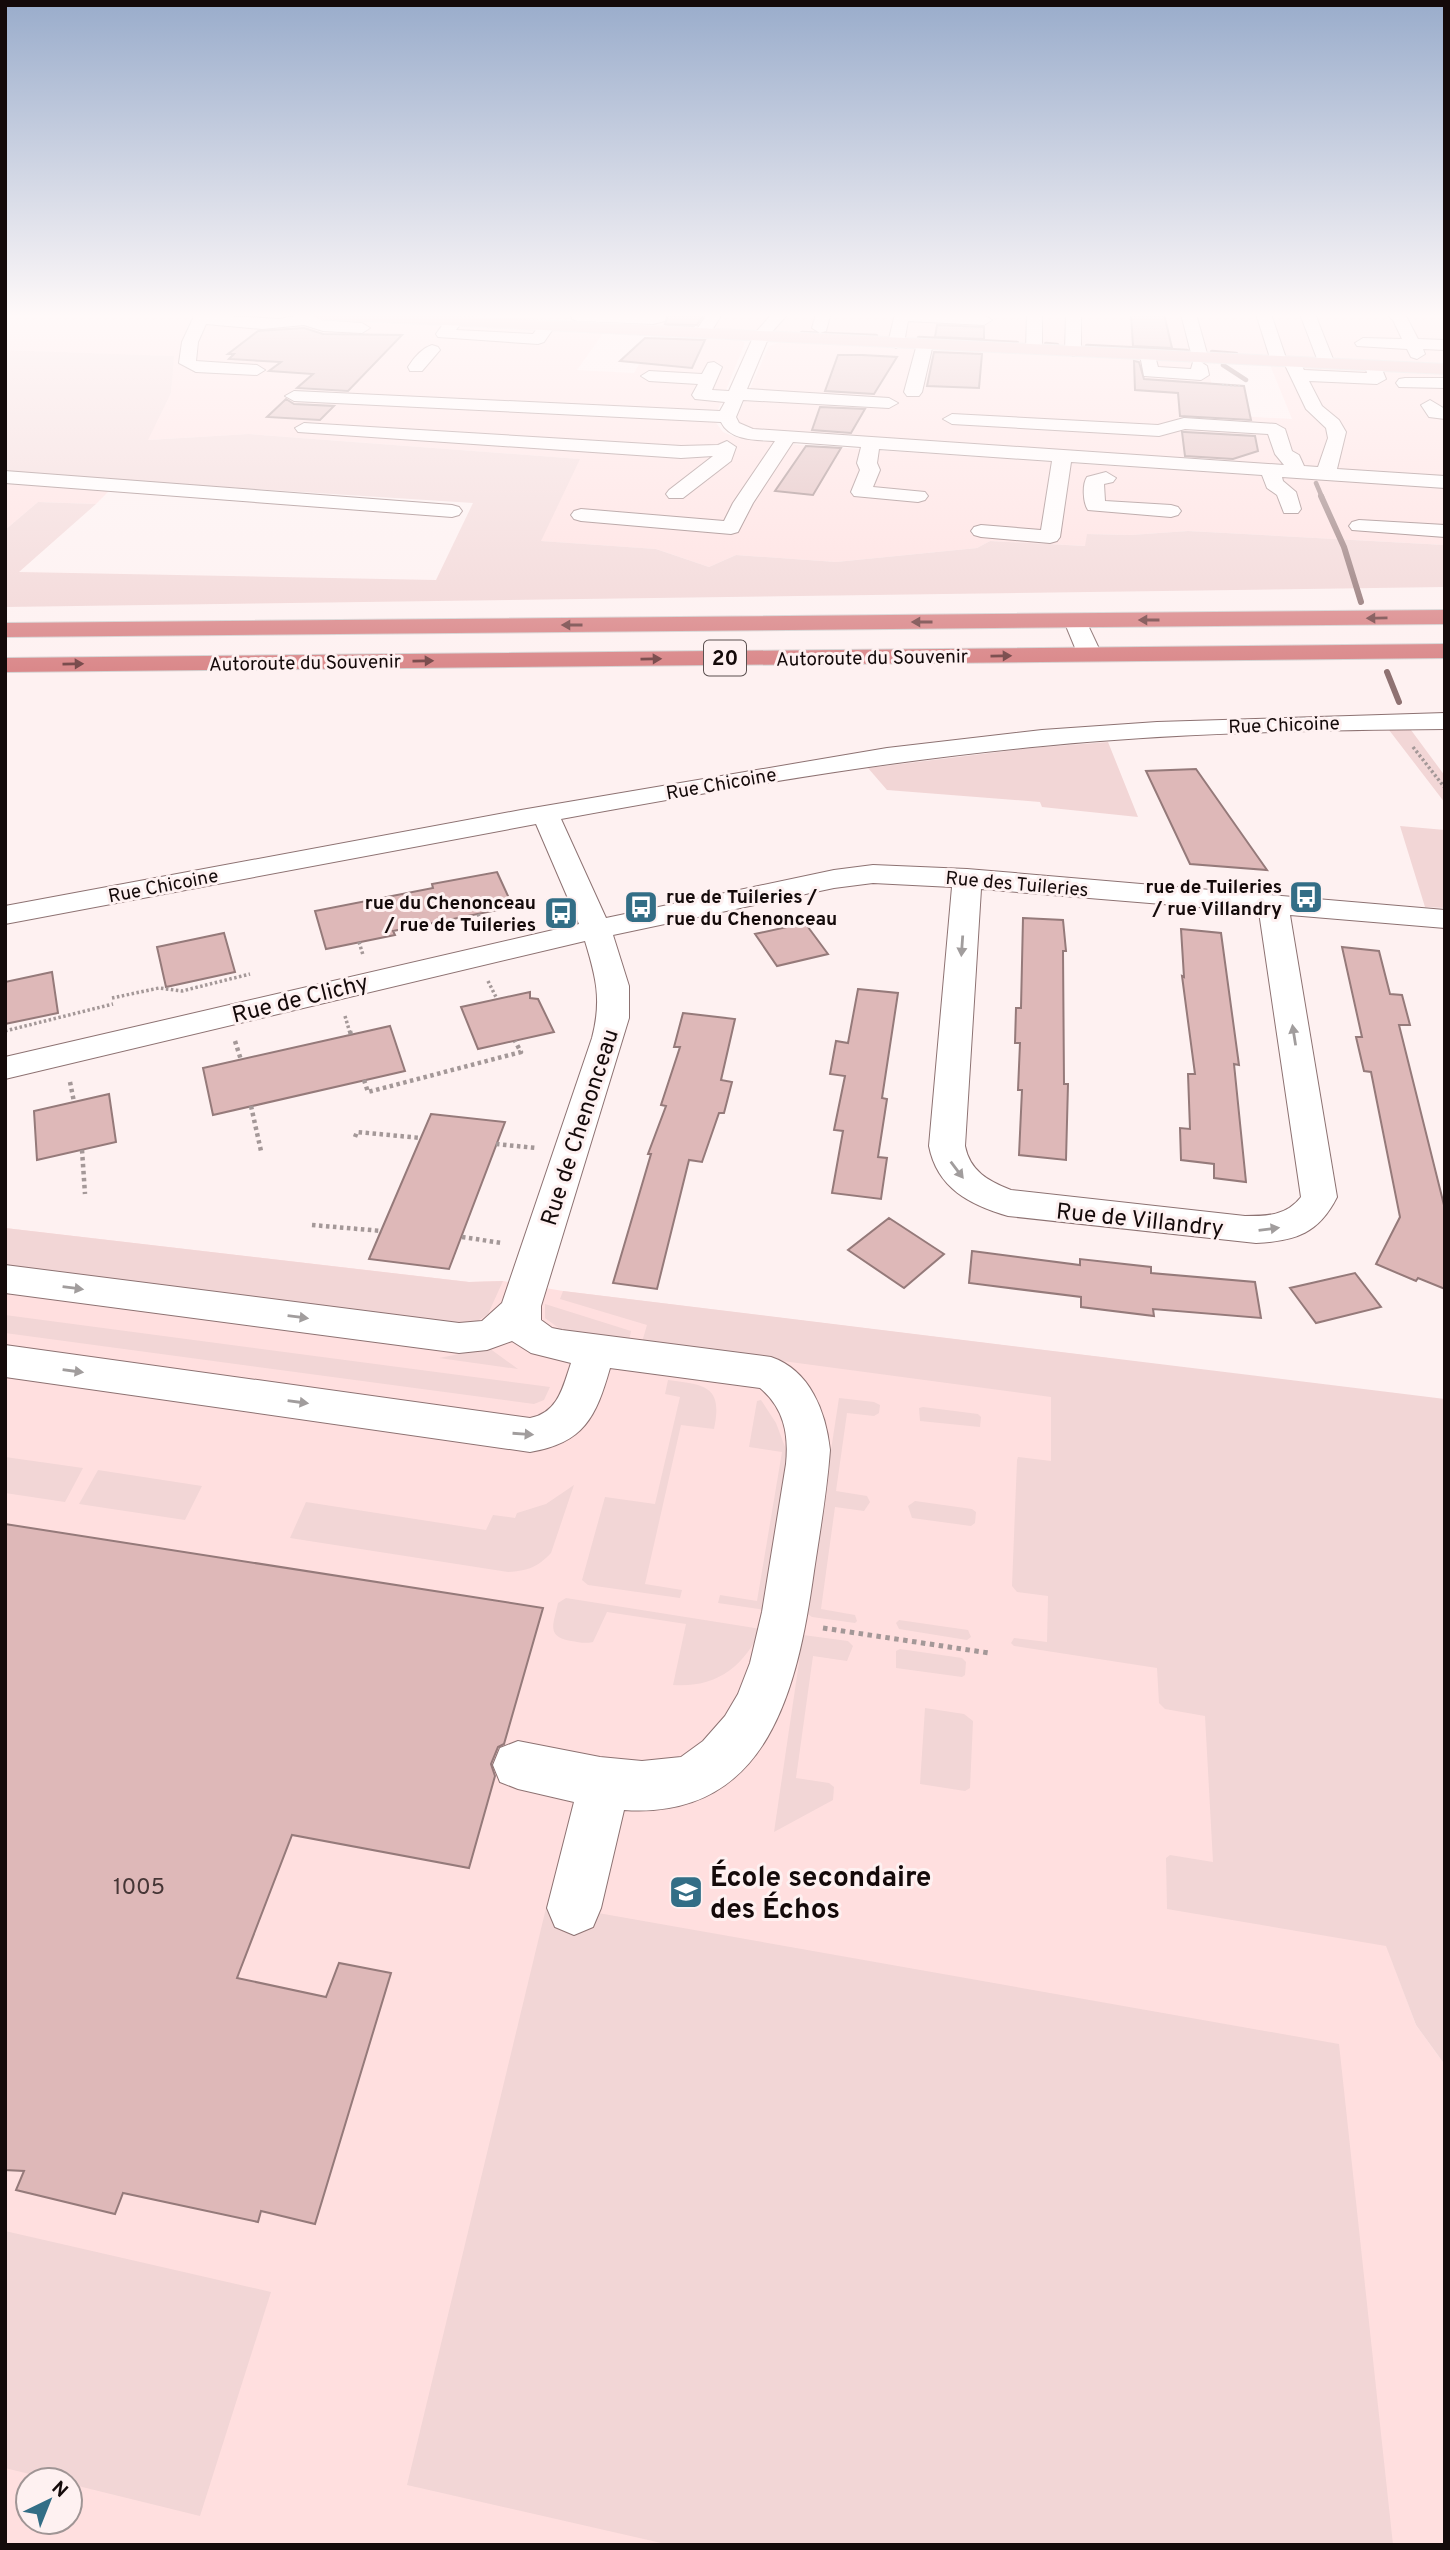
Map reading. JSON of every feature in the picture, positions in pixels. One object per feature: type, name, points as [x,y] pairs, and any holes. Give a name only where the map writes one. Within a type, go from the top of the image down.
[{"type":"highway","name":"Autoroute du Souvenir","points":[[5,630],[1445,617]]},
{"type":"highway","name":"Autoroute du Souvenir","points":[[5,665],[1445,651]]},
{"type":"street","points":[[383,433],[681,452],[722,450],[747,433],[816,441],[866,438],[1062,457],[1110,466],[1296,472],[1445,482]]},
{"type":"street","points":[[866,438],[882,433]]},
{"type":"street","points":[[1118,433],[1110,466],[1094,481],[1095,506],[1171,511]]},
{"type":"street","points":[[1277,433],[1284,454],[1292,458],[1296,472]]},
{"type":"street","points":[[1328,474],[1326,466],[1336,433]]},
{"type":"street","points":[[866,438],[867,463],[870,470],[861,492],[918,496]]},
{"type":"street","points":[[581,515],[731,528],[743,503],[786,439]]},
{"type":"street","points":[[676,494],[724,457],[722,450]]},
{"type":"street","points":[[981,531],[1050,537],[1062,457]]},
{"type":"street","points":[[1110,466],[1128,480]]},
{"type":"street","points":[[1271,471],[1274,484],[1286,492],[1291,509]]},
{"type":"street","points":[[5,477],[452,511]]},
{"type":"street","points":[[1359,526],[1445,531]]},
{"type":"street","points":[[1075,621],[1090,655]]},
{"type":"street","name":"Rue Chicoine","points":[[5,915],[545,814],[819,766],[989,743],[1157,729],[1445,721]]},
{"type":"street","name":"Rue de Chenonceau","points":[[524,1295],[613,1021],[613,990],[595,930],[545,814]]},
{"type":"street","name":"Rue des Tuileries","points":[[595,930],[856,876],[891,874],[967,878],[1445,919]]},
{"type":"street","name":"Rue de Villandry","points":[[967,878],[947,1146],[948,1158],[953,1168],[976,1190],[1008,1203],[1245,1230],[1271,1230],[1290,1225],[1305,1218],[1314,1209],[1319,1197],[1273,904]]},
{"type":"street","name":"Rue de Clichy","points":[[5,1068],[595,930]]},
{"type":"street","points":[[5,1279],[459,1338],[479,1338],[498,1333],[511,1321],[524,1295]]},
{"type":"street","points":[[518,1765],[643,1785],[683,1782],[702,1773],[719,1760],[745,1730],[766,1691],[783,1622],[809,1450],[804,1414],[792,1391],[772,1373],[550,1343],[535,1338],[523,1326],[519,1317],[524,1295]]},
{"type":"street","points":[[5,1361],[530,1435],[557,1429],[571,1417],[594,1350]]},
{"type":"street","points":[[574,1908],[605,1781]]},
{"type":"path","points":[[1394,721],[1445,788]]},
{"type":"path","points":[[112,998],[159,988],[170,991],[192,989],[250,974]]},
{"type":"path","points":[[5,1031],[113,1004]]},
{"type":"path","points":[[364,1080],[369,1092],[447,1073],[521,1052],[515,1041]]},
{"type":"path","points":[[251,1106],[261,1151]]},
{"type":"path","points":[[355,1138],[357,1132],[421,1138]]},
{"type":"path","points":[[496,1144],[547,1149]]},
{"type":"path","points":[[82,1150],[85,1194]]},
{"type":"path","points":[[312,1225],[382,1231]]},
{"type":"path","points":[[462,1237],[514,1244]]},
{"type":"path","points":[[783,1622],[989,1653]]},
{"type":"shaded area","points":[[5,433],[151,433],[148,440],[249,434],[580,459],[541,541],[656,549],[709,567],[736,555],[836,562],[977,548],[990,541],[1085,546],[1087,534],[1131,535],[1188,531],[1445,545],[1445,587],[5,607],[5,530],[38,502],[96,504],[19,572],[436,580],[473,503],[5,473]]},
{"type":"shaded area","points":[[151,433],[725,433],[735,437],[800,445],[1445,488],[1445,545],[1188,531],[1131,535],[1088,534],[1086,546],[990,541],[977,548],[836,562],[736,555],[709,567],[656,549],[540,541],[579,459],[249,434],[147,440]]},
{"type":"shaded area","points":[[796,433],[1445,433],[1445,477]]},
{"type":"shaded area","points":[[5,473],[120,480],[96,504],[38,502],[5,530]]},
{"type":"shaded area","points":[[1389,730],[1411,730],[1445,776],[1445,803]]},
{"type":"shaded area","points":[[1108,742],[1138,817],[1042,807],[1040,802],[887,790],[868,768],[1030,748]]},
{"type":"shaded area","points":[[1400,826],[1445,830],[1445,908],[1425,907]]},
{"type":"shaded area","name":"École secondaire des Échos","points":[[5,1228],[469,1282],[503,1281],[563,1291],[1108,1358],[1347,1839],[1416,2025],[1445,2065],[1445,2545],[5,2545]]},
{"type":"shaded area","points":[[5,1228],[469,1282],[503,1281],[488,1314],[470,1326],[5,1269]]},
{"type":"shaded area","points":[[563,1291],[1445,1399],[1445,2065],[1416,2025],[1386,1946],[1167,1909],[1166,1858],[1170,1855],[1213,1862],[1205,1716],[1165,1709],[1159,1703],[1157,1668],[1014,1646],[1011,1643],[1014,1638],[1047,1642],[1048,1596],[1017,1592],[1012,1586],[1017,1460],[1018,1457],[1051,1461],[1051,1397],[642,1342],[647,1325],[560,1299]]},
{"type":"shaded area","points":[[545,1304],[631,1331],[629,1341],[564,1332],[545,1318]]},
{"type":"shaded area","points":[[5,1315],[550,1387],[544,1400],[534,1404],[5,1333]]},
{"type":"shaded area","points":[[489,1348],[518,1369],[439,1358]]},
{"type":"shaded area","points":[[668,1380],[702,1386],[709,1390],[716,1404],[714,1429],[681,1425],[645,1584],[682,1590],[680,1598],[588,1585],[582,1580],[605,1497],[655,1504],[680,1397],[665,1394]]},
{"type":"shaded area","points":[[839,1398],[880,1405],[879,1413],[874,1416],[847,1413],[836,1491],[867,1496],[870,1502],[864,1511],[835,1507],[821,1609],[855,1615],[855,1623],[812,1617],[806,1613]]},
{"type":"shaded area","points":[[761,1400],[776,1423],[788,1455],[765,1610],[718,1603],[720,1595],[757,1601],[782,1452],[749,1447],[757,1401]]},
{"type":"shaded area","points":[[919,1408],[978,1414],[981,1417],[980,1427],[920,1421]]},
{"type":"shaded area","points":[[5,1457],[83,1468],[65,1502],[5,1493]]},
{"type":"shaded area","points":[[98,1470],[202,1486],[185,1520],[79,1504]]},
{"type":"shaded area","points":[[574,1485],[551,1553],[537,1565],[521,1571],[508,1572],[290,1538],[306,1502],[486,1530],[493,1515],[515,1518],[517,1513],[546,1504]]},
{"type":"shaded area","points":[[915,1501],[972,1509],[976,1512],[975,1523],[971,1526],[912,1518],[908,1506]]},
{"type":"shaded area","points":[[566,1598],[761,1629],[746,1654],[727,1672],[702,1683],[673,1685],[686,1624],[607,1612],[593,1642],[571,1641],[557,1636],[553,1628],[558,1603]]},
{"type":"shaded area","points":[[899,1620],[968,1630],[971,1637],[967,1640],[899,1629],[896,1623]]},
{"type":"shaded area","points":[[803,1635],[848,1641],[853,1646],[847,1661],[813,1656],[796,1778],[829,1783],[834,1787],[833,1800],[774,1832]]},
{"type":"shaded area","points":[[900,1649],[962,1658],[966,1662],[965,1675],[962,1677],[896,1668],[896,1651]]},
{"type":"shaded area","points":[[925,1708],[964,1714],[973,1721],[970,1788],[965,1791],[920,1784]]},
{"type":"shaded area","points":[[547,1904],[1339,2044],[1393,2545],[670,2545],[407,2485]]},
{"type":"shaded area","points":[[5,2231],[271,2292],[200,2516],[84,2487],[84,2466],[14,2466],[14,2470],[5,2468]]},
{"type":"building","points":[[1182,433],[1255,436],[1258,451],[1233,459],[1185,456]]},
{"type":"building","points":[[806,446],[841,448],[813,495],[775,491]]},
{"type":"building","points":[[1196,769],[1267,870],[1190,864],[1146,771]]},
{"type":"building","points":[[497,872],[513,907],[393,931],[395,935],[326,949],[315,911],[433,888],[432,884]]},
{"type":"building","points":[[1023,918],[1063,920],[1066,951],[1063,951],[1064,1084],[1068,1084],[1066,1160],[1019,1155],[1022,1090],[1018,1090],[1020,1043],[1015,1043],[1016,1008],[1021,1008]]},
{"type":"building","points":[[805,923],[828,954],[777,966],[755,934]]},
{"type":"building","points":[[1181,929],[1221,933],[1239,1065],[1234,1064],[1246,1182],[1214,1178],[1214,1164],[1181,1160],[1180,1128],[1190,1129],[1188,1074],[1195,1074],[1182,976],[1184,977]]},
{"type":"building","points":[[224,933],[235,972],[166,987],[157,947]]},
{"type":"building","points":[[1342,947],[1379,951],[1390,994],[1402,995],[1410,1025],[1399,1025],[1445,1209],[1445,1289],[1418,1278],[1416,1281],[1376,1264],[1400,1217],[1371,1072],[1364,1071],[1356,1037],[1362,1037]]},
{"type":"building","points":[[52,972],[58,1013],[5,1024],[5,982]]},
{"type":"building","points":[[858,989],[898,993],[882,1098],[887,1099],[878,1157],[887,1158],[881,1199],[832,1193],[843,1131],[834,1130],[845,1076],[830,1074],[836,1041],[848,1043]]},
{"type":"building","points":[[530,992],[530,998],[538,999],[554,1032],[478,1049],[461,1007]]},
{"type":"building","points":[[683,1013],[735,1019],[721,1080],[732,1082],[724,1113],[719,1113],[702,1162],[689,1160],[657,1289],[613,1283],[651,1154],[648,1154],[666,1106],[661,1105],[680,1047],[674,1047]]},
{"type":"building","points":[[390,1026],[405,1071],[213,1115],[203,1068]]},
{"type":"building","points":[[109,1094],[116,1142],[37,1160],[34,1111]]},
{"type":"building","points":[[431,1114],[505,1122],[449,1269],[369,1259]]},
{"type":"building","points":[[889,1218],[944,1254],[904,1288],[848,1250]]},
{"type":"building","points":[[972,1251],[1080,1265],[1080,1259],[1151,1267],[1151,1273],[1255,1282],[1261,1318],[1153,1309],[1154,1316],[1081,1307],[1081,1297],[969,1283]]},
{"type":"building","points":[[1355,1273],[1381,1307],[1316,1323],[1290,1288]]},
{"type":"building","points":[[5,1524],[543,1608],[504,1744],[498,1747],[491,1764],[495,1776],[469,1868],[292,1835],[237,1978],[326,1997],[339,1963],[391,1973],[315,2224],[261,2211],[258,2222],[123,2193],[115,2214],[16,2190],[24,2171],[5,2170]]},
{"type":"waterway","points":[[1316,483],[1322,497]]},
{"type":"waterway","points":[[1321,496],[1344,547],[1361,602]]},
{"type":"waterway","points":[[1387,672],[1399,702]]},
{"type":"place","name":"rue de Tuileries / rue Villandry","points":[[1306,897]]},
{"type":"place","name":"rue de Tuileries / rue du Chenonceau","points":[[641,907]]},
{"type":"place","name":"rue du Chenonceau / rue de Tuileries","points":[[561,913]]},
{"type":"place","name":"École secondaire des Échos","points":[[686,1892]]}]
